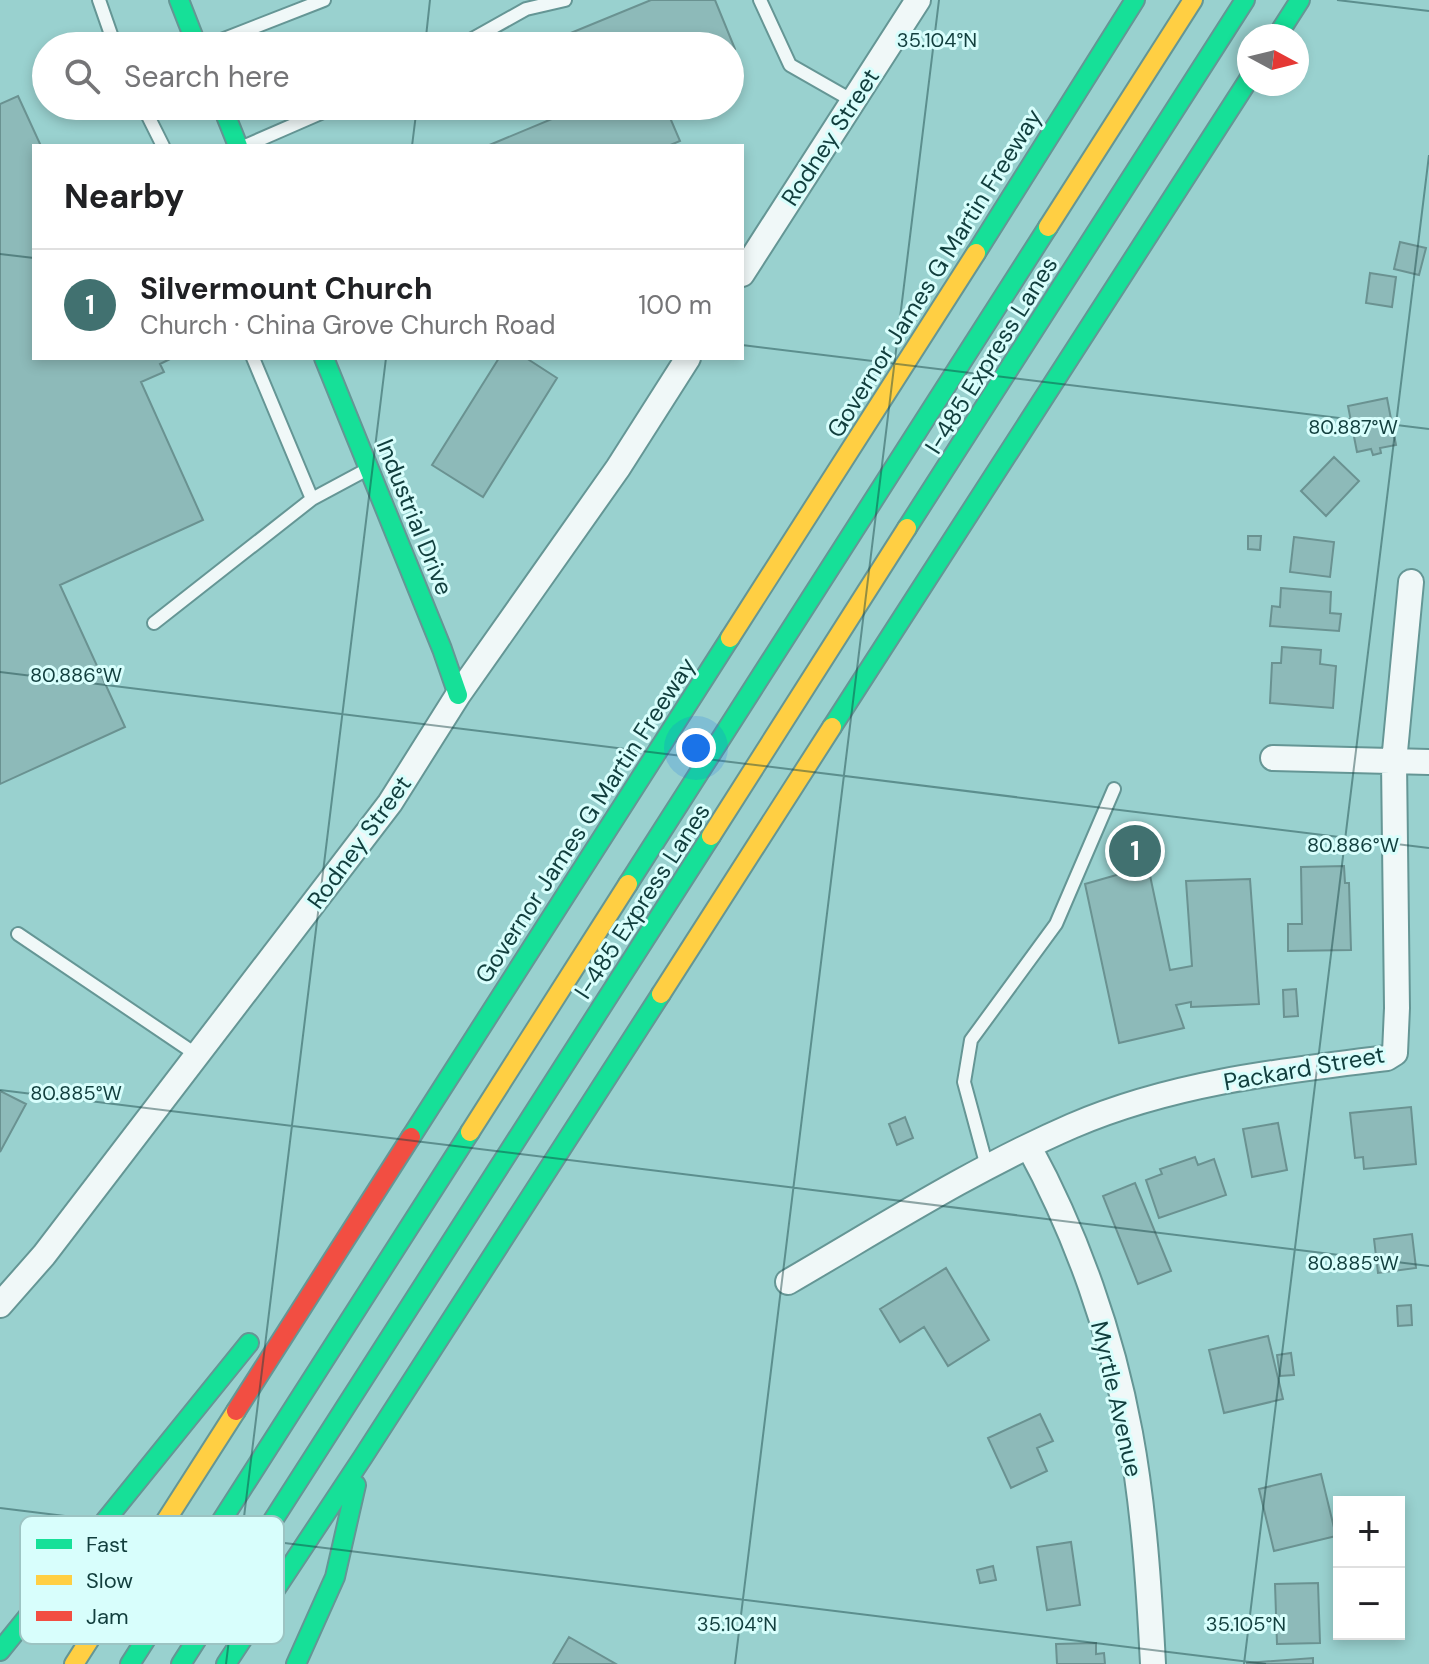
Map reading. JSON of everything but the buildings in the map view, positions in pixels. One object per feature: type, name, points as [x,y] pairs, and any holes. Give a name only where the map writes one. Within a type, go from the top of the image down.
[{"type":"main road","points":[[179,0],[192,32]]},
{"type":"main road","name":"Governor James G Martin Freeway","points":[[168,1516],[1135,0]]},
{"type":"main road","name":"I-485 Express Lanes","points":[[225,1516],[1193,0]]},
{"type":"main road","name":"I-485 Express Lanes","points":[[276,1516],[1245,0]]},
{"type":"main road","points":[[1285,24],[1300,0]]},
{"type":"main road","points":[[284,1576],[1238,96]]},
{"type":"main road","points":[[228,120],[237,144]]},
{"type":"main road","name":"Industrial Drive","points":[[325,360],[458,695]]},
{"type":"main road","points":[[291,1291],[382,1179]]},
{"type":"main road","points":[[109,1516],[261,1328]]},
{"type":"main road","points":[[296,1664],[335,1577],[363,1457]]},
{"type":"main road","points":[[0,1651],[20,1626]]},
{"type":"main road","name":"Governor James G Martin Freeway","points":[[74,1664],[87,1644]]},
{"type":"main road","name":"I-485 Express Lanes","points":[[130,1664],[143,1644]]},
{"type":"main road","name":"I-485 Express Lanes","points":[[181,1664],[194,1644]]},
{"type":"main road","points":[[226,1664],[239,1644]]},
{"type":"street","name":"Rodney Street","points":[[744,271],[918,0]]},
{"type":"street","name":"Rodney Street","points":[[0,1305],[44,1255],[390,803],[458,695],[618,468],[687,360]]},
{"type":"street","name":"Packard Street","points":[[788,1282],[987,1167],[1073,1126],[1185,1090],[1248,1075],[1387,1058],[1395,1053],[1394,762],[1411,582]]},
{"type":"street","points":[[1273,758],[1429,762]]},
{"type":"street","name":"Myrtle Avenue","points":[[1029,1147],[1065,1220],[1090,1286],[1118,1381],[1130,1434],[1143,1523],[1153,1664]]},
{"type":"lane","points":[[99,0],[110,32]]},
{"type":"lane","points":[[242,32],[324,0]]},
{"type":"lane","points":[[485,32],[526,9],[565,0]]},
{"type":"lane","points":[[760,0],[790,65],[853,101]]},
{"type":"lane","points":[[150,120],[162,144]]},
{"type":"lane","points":[[250,144],[305,120]]},
{"type":"lane","points":[[254,360],[312,499]]},
{"type":"lane","points":[[154,623],[312,499],[369,469]]},
{"type":"lane","points":[[987,1167],[964,1082],[971,1040],[1056,924],[1114,789]]},
{"type":"lane","points":[[18,934],[197,1055]]},
{"type":"traffic: fast","points":[[179,0],[192,32]]},
{"type":"traffic: fast","points":[[976,253],[1135,0]]},
{"type":"traffic: fast","points":[[907,528],[1245,0]]},
{"type":"traffic: fast","points":[[1285,24],[1300,0]]},
{"type":"traffic: fast","points":[[832,727],[1238,96]]},
{"type":"traffic: fast","points":[[228,120],[237,144]]},
{"type":"traffic: fast","points":[[628,884],[1048,227]]},
{"type":"traffic: fast","points":[[325,360],[458,695]]},
{"type":"traffic: fast","points":[[411,1137],[730,638]]},
{"type":"traffic: fast","points":[[276,1516],[711,836]]},
{"type":"traffic: fast","points":[[284,1576],[661,994]]},
{"type":"traffic: fast","points":[[225,1516],[470,1132]]},
{"type":"traffic: fast","points":[[109,1516],[249,1343]]},
{"type":"traffic: fast","points":[[296,1664],[335,1577],[356,1485]]},
{"type":"traffic: fast","points":[[0,1651],[20,1626]]},
{"type":"traffic: fast","points":[[130,1664],[143,1644]]},
{"type":"traffic: fast","points":[[181,1664],[194,1644]]},
{"type":"traffic: fast","points":[[226,1664],[239,1644]]},
{"type":"traffic: slow","points":[[1048,227],[1193,0]]},
{"type":"traffic: slow","points":[[730,638],[976,253]]},
{"type":"traffic: slow","points":[[711,836],[907,528]]},
{"type":"traffic: slow","points":[[661,994],[832,727]]},
{"type":"traffic: slow","points":[[470,1132],[628,884]]},
{"type":"traffic: slow","points":[[169,1516],[236,1411]]},
{"type":"traffic: slow","points":[[74,1664],[87,1644]]},
{"type":"traffic: jam","points":[[236,1411],[411,1137]]},
{"type":"place","name":"Silvermount Church","points":[[1135,851]]}]
